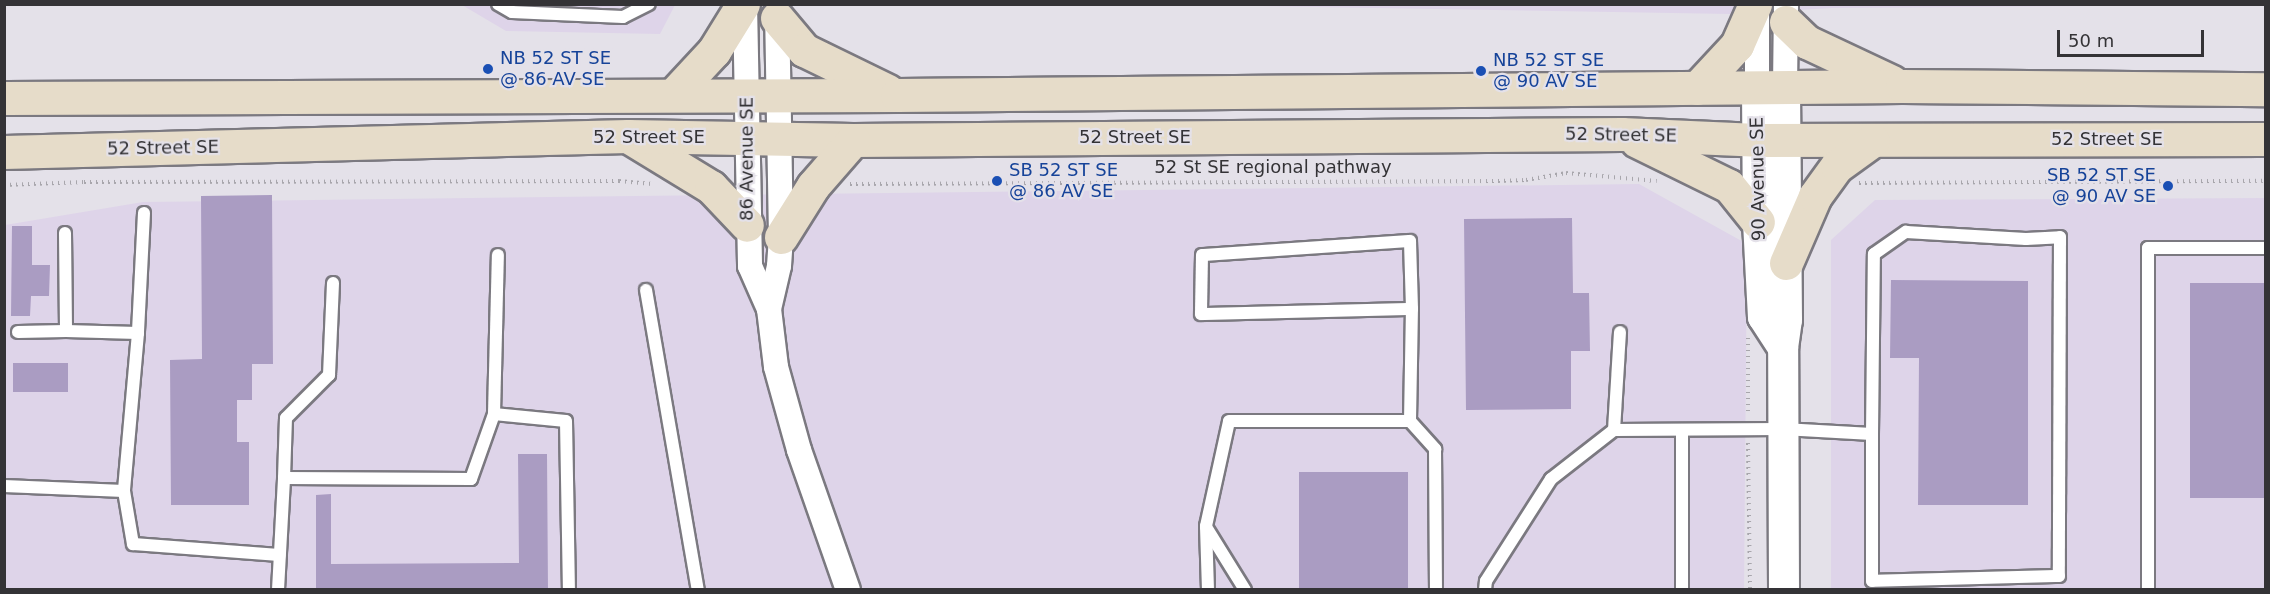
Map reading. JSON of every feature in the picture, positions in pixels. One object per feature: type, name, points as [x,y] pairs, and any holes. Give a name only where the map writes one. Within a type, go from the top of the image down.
[{"type":"main road","points":[[674,94],[714,51],[744,4]]},
{"type":"main road","points":[[1697,88],[1737,45],[1756,4]]},
{"type":"main road","points":[[777,11],[804,50],[897,95]]},
{"type":"main road","points":[[1786,13],[1807,42],[1841,60],[1902,86]]},
{"type":"main road","points":[[4,98],[897,95],[1902,86],[2265,89]]},
{"type":"main road","points":[[1622,134],[1729,186],[1758,222]]},
{"type":"main road","name":"52 Street SE","points":[[4,152],[628,136],[853,140],[1622,134],[1771,140],[2265,139]]},
{"type":"main road","points":[[628,136],[711,187],[747,225]]},
{"type":"main road","points":[[781,237],[813,186],[853,140]]},
{"type":"main road","points":[[1786,263],[1815,196],[1837,165],[1873,140]]},
{"type":"street","name":"86 Avenue SE","points":[[744,4],[762,95],[778,137],[781,237],[779,266],[769,309]]},
{"type":"street","name":"90 Avenue SE","points":[[1756,4],[1771,87],[1771,140],[1786,263],[1787,320],[1783,348],[1784,590]]},
{"type":"street","name":"86 Avenue SE","points":[[777,11],[762,95],[746,137],[750,266],[769,309],[776,367],[799,450],[848,590]]},
{"type":"street","name":"90 Avenue SE","points":[[1771,87],[1786,13]]},
{"type":"street","name":"90 Avenue SE","points":[[1771,140],[1758,222],[1763,317],[1783,348]]},
{"type":"lane","points":[[498,4],[512,12],[623,17],[649,4]]},
{"type":"lane","points":[[144,213],[138,333],[124,491],[133,544],[280,555]]},
{"type":"lane","points":[[1906,232],[2026,239],[2061,237],[2059,576],[1872,585],[1872,434],[1874,254],[1906,232]]},
{"type":"lane","points":[[65,233],[66,330]]},
{"type":"lane","points":[[1412,309],[1201,314],[1202,255],[1410,241],[1412,309],[1410,421],[1435,449],[1436,590]]},
{"type":"lane","points":[[2148,590],[2148,248],[2265,248]]},
{"type":"lane","points":[[284,478],[471,479],[494,414],[498,255]]},
{"type":"lane","points":[[278,590],[286,418],[329,375],[333,283]]},
{"type":"lane","points":[[646,290],[698,590]]},
{"type":"lane","points":[[18,332],[66,330],[138,333]]},
{"type":"lane","points":[[1614,430],[1620,332]]},
{"type":"lane","points":[[494,414],[566,421],[569,590]]},
{"type":"lane","points":[[1208,590],[1206,526],[1229,421],[1410,421]]},
{"type":"lane","points":[[1485,590],[1486,581],[1551,479],[1614,430],[1783,429],[1872,434]]},
{"type":"lane","points":[[1682,430],[1683,590]]},
{"type":"lane","points":[[4,486],[124,491]]},
{"type":"lane","points":[[1206,526],[1245,590]]},
{"type":"path","name":"52 St SE regional pathway","points":[[840,186],[858,182],[1498,181],[1526,180],[1566,172],[1660,182]]},
{"type":"path","points":[[4,185],[84,182],[619,181],[663,184]]},
{"type":"path","points":[[1851,187],[1860,182],[2265,181]]},
{"type":"path","points":[[1748,328],[1750,590]]},
{"type":"shaded area","points":[[462,5],[675,5],[660,34],[506,31]]},
{"type":"shaded area","points":[[1202,5],[2215,5],[1832,8],[1731,14]]},
{"type":"shaded area","points":[[1639,184],[1747,244],[1744,589],[5,590],[5,225],[143,202]]},
{"type":"shaded area","points":[[2265,198],[2265,589],[1831,589],[1831,240],[1875,200]]},
{"type":"building","points":[[272,195],[273,364],[252,364],[252,400],[237,400],[237,442],[249,442],[249,505],[171,505],[170,360],[202,359],[201,196]]},
{"type":"building","points":[[1572,218],[1573,293],[1589,293],[1590,351],[1571,351],[1571,409],[1466,410],[1464,219]]},
{"type":"building","points":[[12,226],[32,226],[32,265],[50,265],[49,296],[31,296],[30,316],[11,316]]},
{"type":"building","points":[[1891,280],[2028,281],[2028,505],[1918,505],[1919,358],[1890,358]]},
{"type":"building","points":[[2190,283],[2265,283],[2265,498],[2190,498]]},
{"type":"building","points":[[13,363],[68,363],[68,392],[13,392]]},
{"type":"building","points":[[518,454],[547,454],[548,590],[316,590],[316,495],[331,494],[331,564],[519,563]]},
{"type":"building","points":[[1299,472],[1408,472],[1408,590],[1299,590]]},
{"type":"place","name":"NB 52 ST SE @ 86 AV SE","points":[[488,69]]},
{"type":"place","name":"NB 52 ST SE @ 90 AV SE","points":[[1481,71]]},
{"type":"place","name":"SB 52 ST SE @ 86 AV SE","points":[[997,181]]},
{"type":"place","name":"SB 52 ST SE @ 90 AV SE","points":[[2168,186]]}]
